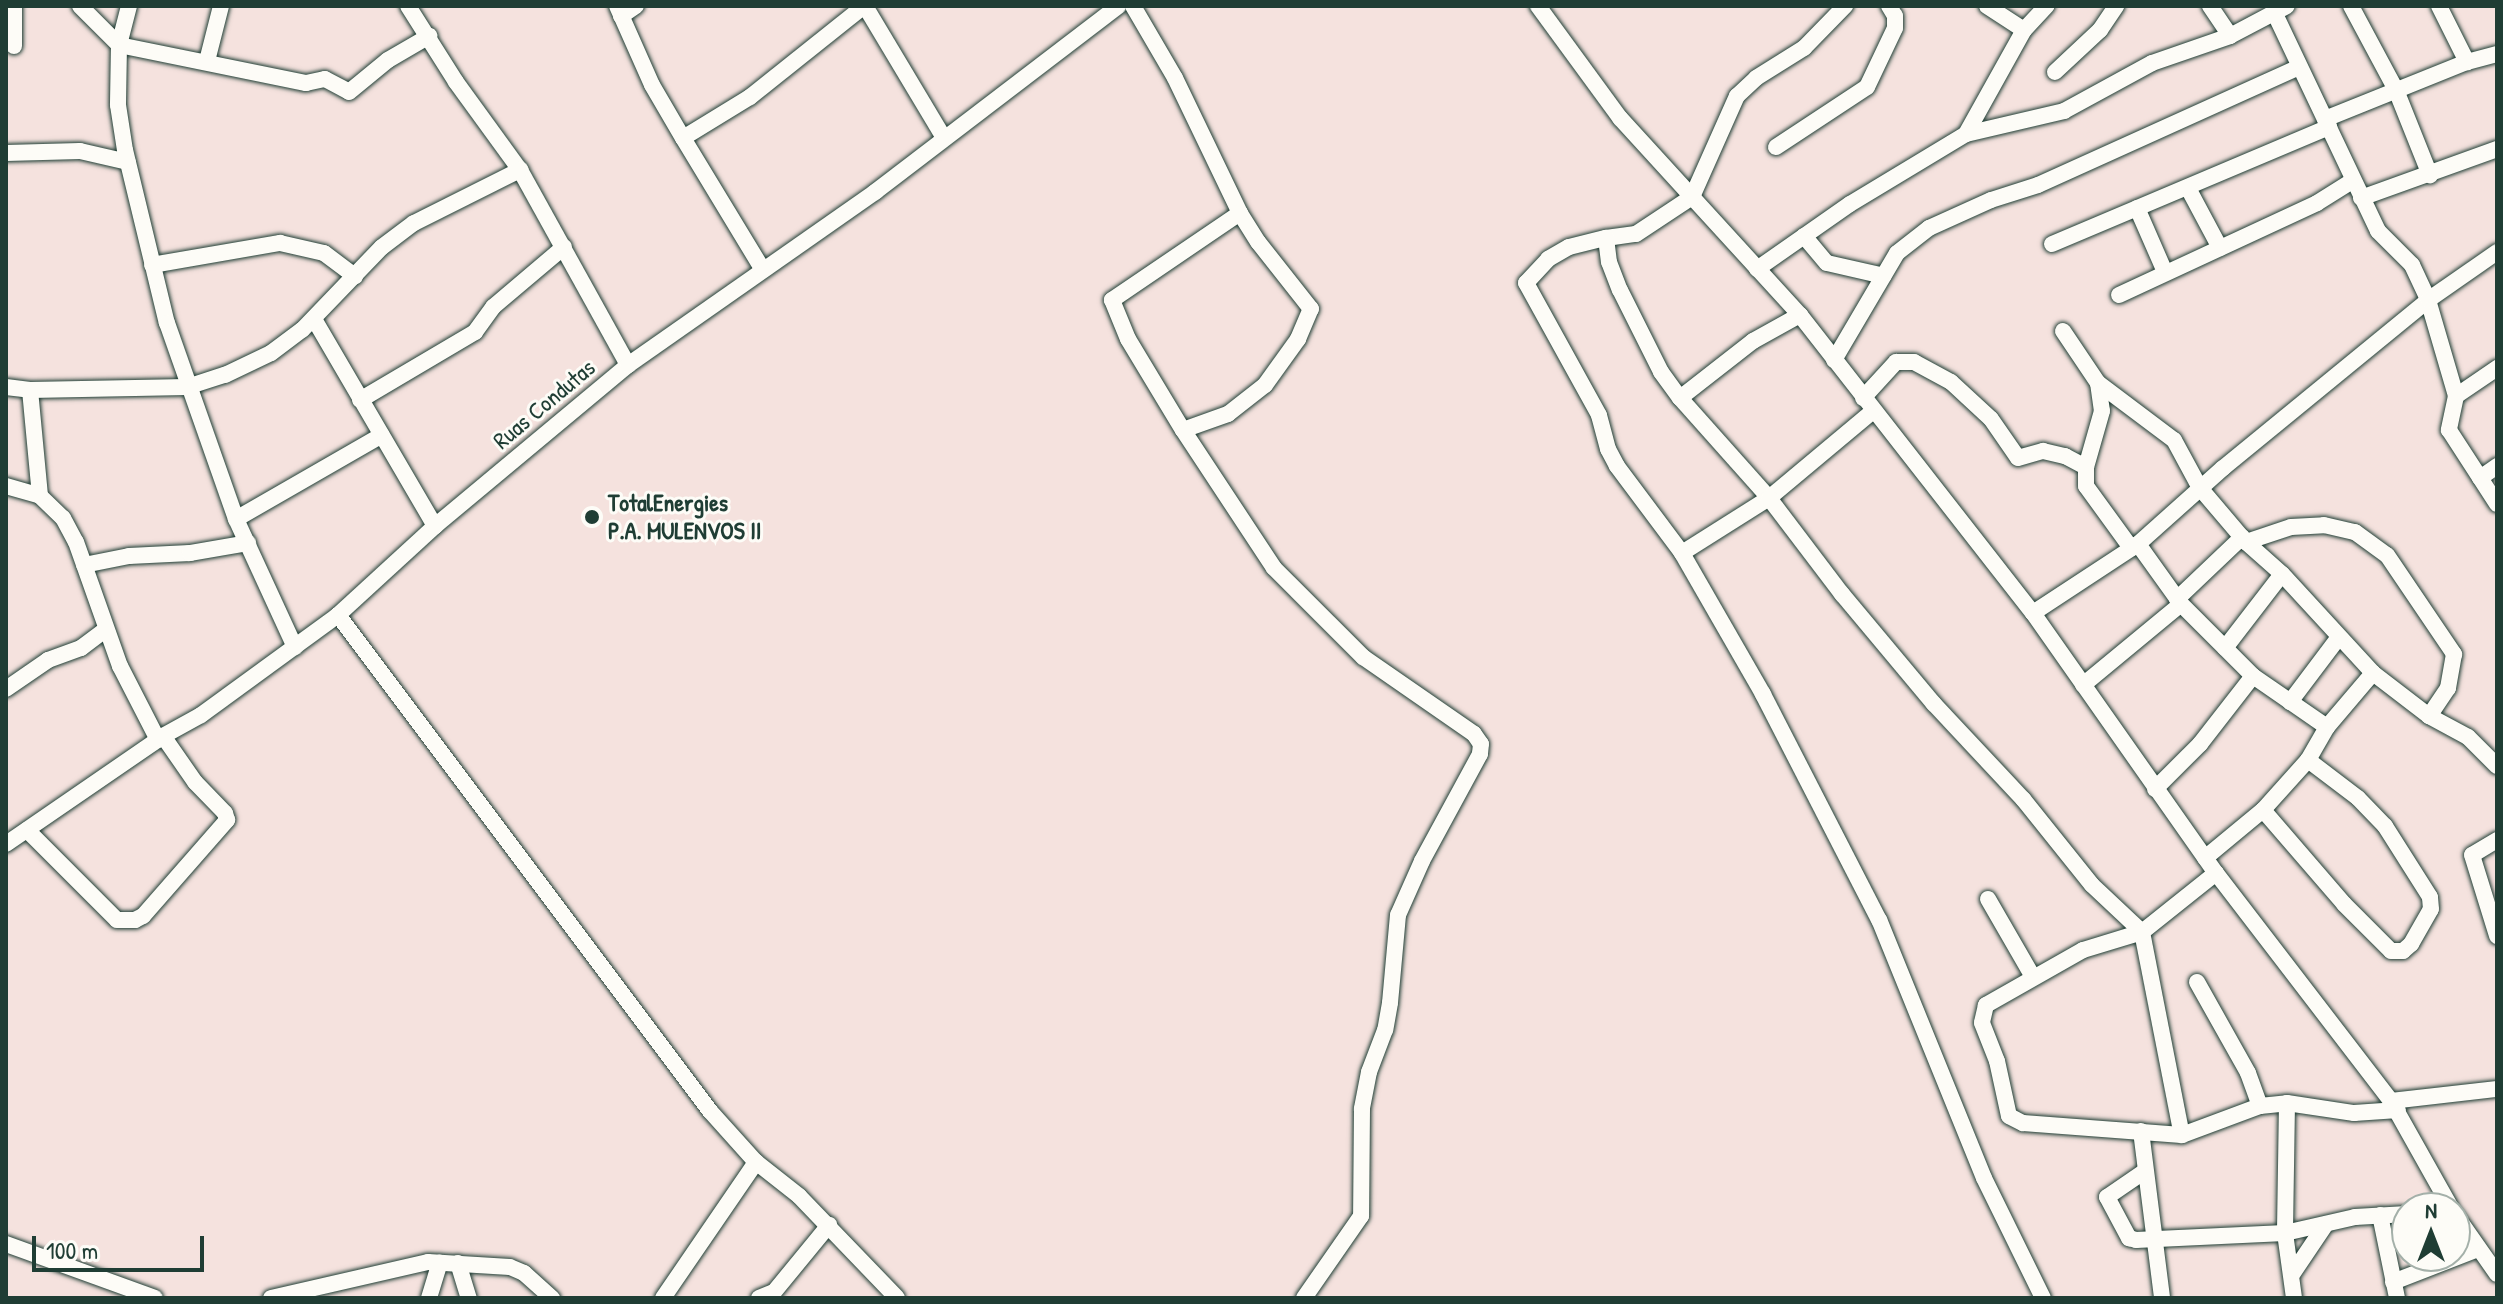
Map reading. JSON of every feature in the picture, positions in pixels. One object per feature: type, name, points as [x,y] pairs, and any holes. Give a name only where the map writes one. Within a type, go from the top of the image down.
[{"type":"street","points":[[14,6],[14,46]]},
{"type":"street","points":[[129,6],[119,45],[118,105],[152,265],[187,387],[210,436],[236,519],[295,647]]},
{"type":"street","points":[[207,61],[221,6]]},
{"type":"street","points":[[408,6],[456,82],[520,170],[628,365]]},
{"type":"street","points":[[636,6],[619,11],[652,85],[763,270]]},
{"type":"street","points":[[683,138],[750,97],[864,6],[944,138]]},
{"type":"street","name":"Ruas Condutas","points":[[6,844],[160,738],[201,715],[338,615],[435,526],[628,365],[875,192],[1118,6]]},
{"type":"street","points":[[1133,6],[1175,78],[1240,213],[1258,242],[1311,309],[1298,339],[1265,385],[1228,414],[1183,430]]},
{"type":"street","points":[[1845,6],[1804,48],[1756,78],[1737,96],[1692,197],[1636,234],[1589,240],[1557,253],[1526,283],[1599,415],[1608,449],[1617,466],[1682,553],[1763,694],[1879,920],[1984,1178],[2043,1298]]},
{"type":"street","points":[[1776,147],[1867,87],[1895,28],[1895,16],[1889,6]]},
{"type":"street","points":[[1987,6],[2024,30]]},
{"type":"street","points":[[1966,134],[2024,30],[2046,6]]},
{"type":"street","points":[[2055,72],[2100,30],[2116,6]]},
{"type":"street","points":[[2210,6],[2230,36]]},
{"type":"street","points":[[2351,6],[2396,90],[2430,175]]},
{"type":"street","points":[[2439,6],[2467,62]]},
{"type":"street","points":[[81,7],[119,45],[306,83],[325,79],[349,92],[388,60],[429,36]]},
{"type":"street","points":[[1542,7],[1620,118],[1800,315],[2033,613],[2216,873],[2394,1105],[2442,1192]]},
{"type":"street","points":[[1757,269],[1850,204],[1966,134],[2064,111],[2152,63],[2230,36],[2281,10],[2299,67],[2352,181],[2378,231],[2412,265],[2428,300],[2456,396],[2449,430],[2497,504]]},
{"type":"street","points":[[2052,244],[2188,188],[2396,90],[2467,62],[2497,54]]},
{"type":"street","points":[[1834,360],[1897,253],[1929,228],[1991,200],[2038,185],[2299,67]]},
{"type":"street","points":[[2361,198],[2497,149]]},
{"type":"street","points":[[6,153],[80,151],[128,162]]},
{"type":"street","points":[[6,387],[30,390],[187,387],[271,353],[314,319],[382,247],[414,223],[520,170]]},
{"type":"street","points":[[2119,295],[2317,203],[2352,181]]},
{"type":"street","points":[[2188,188],[2220,248]]},
{"type":"street","points":[[2137,208],[2165,272]]},
{"type":"street","points":[[1240,213],[1112,300],[1128,339],[1183,430],[1274,568],[1315,613],[1363,657],[1474,734],[1481,744],[1480,754],[1422,861],[1398,915],[1385,1030],[1369,1072],[1362,1109],[1361,1216],[1304,1298]]},
{"type":"street","points":[[1804,236],[1827,263],[1884,276]]},
{"type":"street","points":[[1606,238],[1609,262],[1620,290],[1661,372],[1680,398],[1769,498],[1842,594],[1934,704],[2005,779],[2092,885],[2142,932],[2182,1135]]},
{"type":"street","points":[[152,265],[280,243],[324,253],[355,276]]},
{"type":"street","points":[[360,400],[475,332],[493,307],[564,247]]},
{"type":"street","points":[[2033,613],[2135,546],[2200,488],[2428,300],[2497,252]]},
{"type":"street","points":[[1680,398],[1753,341],[1800,315]]},
{"type":"street","points":[[314,319],[435,526]]},
{"type":"street","points":[[2063,331],[2098,383],[2174,440],[2200,488],[2244,539],[2282,574],[2373,673],[2429,716],[2468,737],[2497,766]]},
{"type":"street","points":[[1682,553],[1769,498],[1868,404],[1896,362],[1914,362],[1951,382],[1991,419],[2018,458],[2043,451],[2086,467]]},
{"type":"street","points":[[2456,396],[2497,368]]},
{"type":"street","points":[[2098,383],[2102,411],[2086,467],[2090,495],[2179,602],[2253,676],[2327,727]]},
{"type":"street","points":[[30,390],[40,496]]},
{"type":"street","points":[[236,519],[382,435]]},
{"type":"street","points":[[2480,478],[2497,466]]},
{"type":"street","points":[[6,486],[40,496],[67,524],[120,666],[160,738],[225,813],[227,820],[143,916],[135,920],[117,920],[27,830]]},
{"type":"street","points":[[2083,685],[2179,602],[2244,539],[2291,527],[2324,525],[2355,532],[2387,555],[2454,654],[2448,688],[2429,716]]},
{"type":"street","points":[[84,565],[129,556],[190,553],[248,543]]},
{"type":"street","points":[[2225,648],[2282,574]]},
{"type":"street","points":[[338,615],[710,1111],[756,1162],[829,1225],[897,1298]]},
{"type":"street","points":[[6,689],[48,660],[81,648],[106,629]]},
{"type":"street","points":[[2290,702],[2339,637]]},
{"type":"street","points":[[2205,858],[2263,810],[2308,760],[2327,727],[2373,673]]},
{"type":"street","points":[[2155,789],[2200,744],[2253,676]]},
{"type":"street","points":[[2263,810],[2344,904],[2391,951],[2403,951],[2411,944],[2431,909],[2430,897],[2385,826],[2358,798],[2308,760]]},
{"type":"street","points":[[2497,840],[2472,855],[2497,936]]},
{"type":"street","points":[[2216,873],[2142,932],[2083,950],[1986,1005],[1981,1016],[1997,1061],[2009,1116],[2023,1123],[2182,1135],[2260,1106],[2287,1103],[2354,1113],[2497,1089]]},
{"type":"street","points":[[1988,899],[2033,977]]},
{"type":"street","points":[[2197,982],[2248,1073],[2260,1106]]},
{"type":"street","points":[[2287,1103],[2285,1233],[2293,1273],[2294,1298]]},
{"type":"street","points":[[2141,1131],[2162,1298]]},
{"type":"street","points":[[663,1298],[756,1162]]},
{"type":"street","points":[[2145,1171],[2107,1197],[2129,1238],[2285,1233],[2391,1215]]},
{"type":"street","points":[[2380,1215],[2395,1290],[2478,1249]]},
{"type":"street","points":[[2293,1273],[2326,1224]]},
{"type":"street","points":[[769,1296],[829,1225]]},
{"type":"street","points":[[2471,1238],[2497,1274]]},
{"type":"street","points":[[6,1244],[155,1298]]},
{"type":"street","points":[[429,1298],[440,1263]]},
{"type":"street","points":[[271,1298],[354,1281],[399,1266],[440,1263],[510,1267],[524,1273],[552,1298]]},
{"type":"street","points":[[458,1263],[469,1298]]},
{"type":"place","name":"TotalEnergies P.A. MULENVOS II","points":[[592,517]]}]
